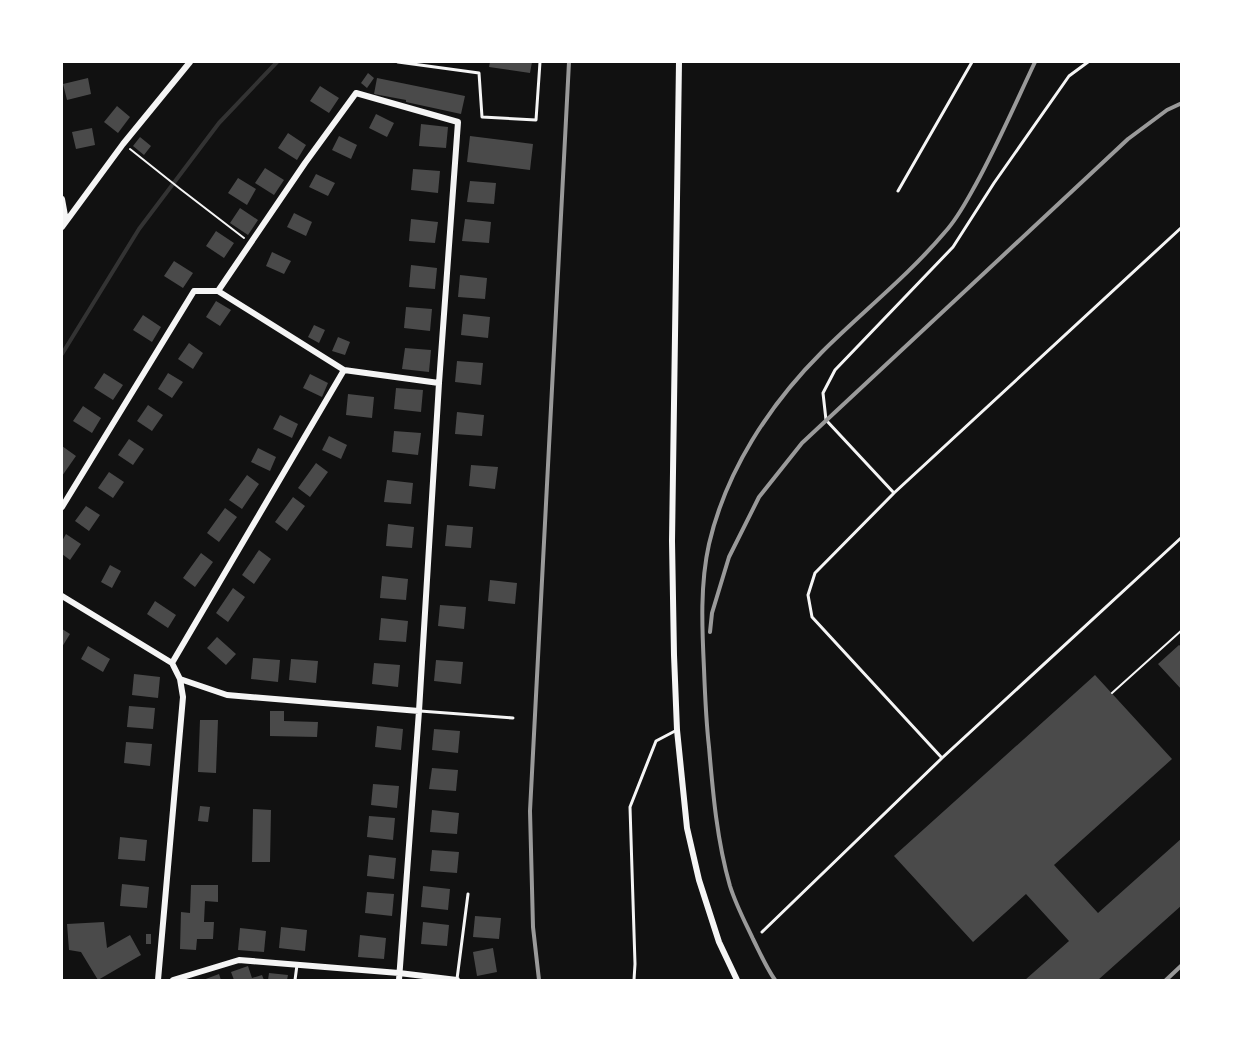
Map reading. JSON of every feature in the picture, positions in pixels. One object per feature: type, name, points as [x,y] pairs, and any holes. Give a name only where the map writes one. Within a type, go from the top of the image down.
[{"type":"street","points":[[62,227],[123,144],[190,62]]},
{"type":"street","points":[[679,62],[672,541],[677,730],[687,828],[699,880],[718,942],[737,981]]},
{"type":"street","points":[[218,291],[305,163],[356,93],[458,123],[399,977]]},
{"type":"street","points":[[62,200],[66,221]]},
{"type":"street","points":[[62,507],[194,291],[218,291],[344,370],[439,382]]},
{"type":"street","points":[[172,663],[344,370]]},
{"type":"street","points":[[62,596],[172,663],[180,679],[183,697],[158,981]]},
{"type":"street","points":[[180,679],[226,695],[418,711]]},
{"type":"street","points":[[173,981],[239,960],[457,981]]},
{"type":"lane","points":[[398,62],[479,73],[482,117],[536,120],[540,62]]},
{"type":"lane","points":[[898,191],[972,62]]},
{"type":"lane","points":[[894,493],[826,420],[823,393],[835,370],[953,247],[994,183],[1069,76],[1088,62]]},
{"type":"lane","points":[[942,758],[812,617],[808,595],[815,573],[894,493],[1182,227]]},
{"type":"lane","points":[[762,932],[942,758],[1182,537]]},
{"type":"lane","points":[[418,711],[513,718]]},
{"type":"lane","points":[[634,981],[630,807],[656,741],[677,730]]},
{"type":"lane","points":[[457,981],[468,894]]},
{"type":"lane","points":[[295,981],[297,965]]},
{"type":"path","points":[[123,144],[250,243]]},
{"type":"path","points":[[1112,693],[1182,630]]},
{"type":"building","points":[[490,62],[532,62],[530,73],[489,67]]},
{"type":"building","points":[[368,73],[374,78],[367,88],[361,83]]},
{"type":"building","points":[[88,78],[91,94],[67,100],[63,84]]},
{"type":"building","points":[[377,78],[465,96],[461,114],[374,94]]},
{"type":"building","points":[[320,86],[339,98],[329,113],[310,101]]},
{"type":"building","points":[[117,106],[130,117],[118,133],[104,122]]},
{"type":"building","points":[[376,114],[394,123],[387,137],[369,128]]},
{"type":"building","points":[[421,124],[448,127],[446,148],[419,146]]},
{"type":"building","points":[[92,128],[95,145],[76,149],[72,132]]},
{"type":"building","points":[[288,133],[306,145],[297,160],[278,148]]},
{"type":"building","points":[[339,136],[357,145],[351,159],[332,150]]},
{"type":"building","points":[[470,136],[533,144],[530,170],[467,162]]},
{"type":"building","points":[[140,137],[151,146],[144,155],[133,146]]},
{"type":"building","points":[[265,168],[284,180],[274,195],[255,183]]},
{"type":"building","points":[[413,169],[440,171],[438,193],[411,190]]},
{"type":"building","points":[[316,174],[335,183],[328,196],[309,187]]},
{"type":"building","points":[[238,178],[256,189],[247,205],[228,193]]},
{"type":"building","points":[[470,181],[496,183],[494,204],[467,202]]},
{"type":"building","points":[[240,208],[258,220],[248,235],[230,223]]},
{"type":"building","points":[[294,213],[312,222],[306,236],[287,227]]},
{"type":"building","points":[[411,219],[438,222],[435,243],[409,241]]},
{"type":"building","points":[[465,219],[491,222],[489,243],[462,241]]},
{"type":"building","points":[[216,231],[234,243],[224,258],[206,246]]},
{"type":"building","points":[[272,252],[291,261],[284,274],[266,266]]},
{"type":"building","points":[[174,261],[193,273],[183,288],[164,276]]},
{"type":"building","points":[[411,265],[437,268],[435,289],[409,287]]},
{"type":"building","points":[[460,275],[487,278],[485,299],[458,297]]},
{"type":"building","points":[[216,301],[231,310],[220,326],[206,317]]},
{"type":"building","points":[[406,307],[432,309],[430,331],[404,328]]},
{"type":"building","points":[[463,314],[490,317],[488,338],[461,335]]},
{"type":"building","points":[[143,315],[161,327],[152,342],[133,330]]},
{"type":"building","points":[[314,325],[325,330],[319,343],[308,337]]},
{"type":"building","points":[[338,337],[350,342],[345,355],[332,351]]},
{"type":"building","points":[[189,343],[203,353],[193,369],[178,359]]},
{"type":"building","points":[[405,348],[431,350],[429,372],[402,369]]},
{"type":"building","points":[[457,361],[483,363],[481,385],[455,382]]},
{"type":"building","points":[[104,373],[123,385],[113,400],[94,388]]},
{"type":"building","points":[[168,373],[183,382],[172,398],[158,389]]},
{"type":"building","points":[[310,374],[328,383],[322,397],[303,388]]},
{"type":"building","points":[[396,388],[423,390],[421,412],[394,409]]},
{"type":"building","points":[[348,394],[374,397],[372,418],[346,415]]},
{"type":"building","points":[[148,405],[163,415],[152,431],[137,421]]},
{"type":"building","points":[[83,406],[101,418],[92,433],[73,421]]},
{"type":"building","points":[[457,412],[484,415],[482,436],[455,434]]},
{"type":"building","points":[[280,415],[298,424],[292,438],[273,429]]},
{"type":"building","points":[[394,431],[421,433],[418,455],[392,452]]},
{"type":"building","points":[[329,436],[347,445],[341,459],[322,450]]},
{"type":"building","points":[[129,439],[144,449],[133,465],[118,455]]},
{"type":"building","points":[[62,446],[76,456],[62,476]]},
{"type":"building","points":[[258,448],[276,457],[270,471],[251,462]]},
{"type":"building","points":[[316,463],[328,472],[310,497],[298,488]]},
{"type":"building","points":[[471,465],[498,467],[495,489],[469,486]]},
{"type":"building","points":[[109,472],[124,482],[113,498],[98,488]]},
{"type":"building","points":[[247,475],[259,484],[242,509],[229,500]]},
{"type":"building","points":[[387,480],[413,483],[411,504],[384,502]]},
{"type":"building","points":[[293,497],[305,506],[287,531],[275,522]]},
{"type":"building","points":[[86,506],[100,515],[89,531],[75,521]]},
{"type":"building","points":[[225,508],[237,517],[219,542],[207,533]]},
{"type":"building","points":[[388,524],[414,527],[412,548],[386,546]]},
{"type":"building","points":[[447,525],[473,527],[471,548],[445,546]]},
{"type":"building","points":[[66,534],[81,544],[70,560],[62,554],[62,541]]},
{"type":"building","points":[[259,550],[271,559],[254,584],[242,575]]},
{"type":"building","points":[[201,553],[213,562],[195,587],[183,578]]},
{"type":"building","points":[[110,565],[121,571],[112,588],[101,582]]},
{"type":"building","points":[[382,576],[408,579],[406,600],[380,598]]},
{"type":"building","points":[[490,580],[517,583],[515,604],[488,601]]},
{"type":"building","points":[[233,588],[245,597],[228,622],[216,613]]},
{"type":"building","points":[[155,601],[176,615],[168,628],[147,614]]},
{"type":"building","points":[[440,605],[466,607],[464,629],[438,626]]},
{"type":"building","points":[[381,618],[408,621],[406,642],[379,640]]},
{"type":"building","points":[[62,629],[70,634],[62,647]]},
{"type":"building","points":[[217,637],[236,654],[226,665],[207,648]]},
{"type":"building","points":[[1179,645],[1182,647],[1182,690],[1158,664]]},
{"type":"building","points":[[88,646],[110,659],[103,672],[81,659]]},
{"type":"building","points":[[253,658],[280,660],[278,682],[251,679]]},
{"type":"building","points":[[291,659],[318,661],[316,683],[289,680]]},
{"type":"building","points":[[436,660],[463,662],[461,684],[434,681]]},
{"type":"building","points":[[374,663],[400,665],[398,687],[372,684]]},
{"type":"building","points":[[134,674],[160,677],[158,698],[132,695]]},
{"type":"building","points":[[1095,675],[1172,759],[1054,865],[1098,913],[1182,838],[1182,905],[1098,980],[1025,980],[1069,941],[1026,894],[973,942],[894,856]]},
{"type":"building","points":[[129,706],[155,708],[153,729],[127,727]]},
{"type":"building","points":[[270,711],[284,711],[284,721],[318,722],[317,737],[270,736]]},
{"type":"building","points":[[200,720],[218,720],[216,773],[198,772]]},
{"type":"building","points":[[377,726],[403,729],[401,750],[375,747]]},
{"type":"building","points":[[434,729],[460,731],[458,753],[432,750]]},
{"type":"building","points":[[126,742],[152,744],[150,766],[124,763]]},
{"type":"building","points":[[432,768],[458,770],[456,791],[429,789]]},
{"type":"building","points":[[373,784],[399,786],[397,808],[371,805]]},
{"type":"building","points":[[200,806],[210,807],[208,822],[198,821]]},
{"type":"building","points":[[253,809],[271,810],[270,862],[252,862]]},
{"type":"building","points":[[432,810],[459,813],[457,834],[430,832]]},
{"type":"building","points":[[369,816],[395,818],[393,840],[367,837]]},
{"type":"building","points":[[120,837],[147,840],[145,861],[118,859]]},
{"type":"building","points":[[432,850],[459,852],[457,873],[430,871]]},
{"type":"building","points":[[369,855],[396,858],[394,879],[367,876]]},
{"type":"building","points":[[122,884],[149,887],[147,908],[120,906]]},
{"type":"building","points":[[191,885],[218,885],[218,902],[205,901],[204,922],[214,922],[213,939],[197,939],[196,950],[180,949],[181,912],[190,913]]},
{"type":"building","points":[[423,886],[450,889],[448,910],[421,907]]},
{"type":"building","points":[[367,892],[394,894],[392,916],[365,913]]},
{"type":"building","points":[[475,916],[501,918],[499,939],[473,937]]},
{"type":"building","points":[[104,922],[107,948],[130,935],[141,955],[98,980],[81,952],[69,950],[67,924]]},
{"type":"building","points":[[423,922],[449,925],[447,946],[421,944]]},
{"type":"building","points":[[281,927],[307,930],[305,951],[279,948]]},
{"type":"building","points":[[240,928],[266,931],[264,952],[238,950]]},
{"type":"building","points":[[146,934],[151,934],[151,944],[146,944]]},
{"type":"building","points":[[360,935],[386,938],[384,959],[358,957]]},
{"type":"building","points":[[493,948],[497,972],[477,976],[473,952]]},
{"type":"building","points":[[248,966],[252,978],[262,975],[264,980],[234,980],[231,972]]},
{"type":"building","points":[[269,973],[288,975],[287,980],[268,980]]},
{"type":"building","points":[[219,974],[221,980],[203,980]]},
{"type":"waterway","points":[[62,354],[139,229],[219,123],[277,62]]},
{"type":"railway","points":[[539,980],[533,927],[530,811],[569,62]]},
{"type":"railway","points":[[775,980],[732,893],[716,817],[706,718],[702,622],[703,590],[709,544],[726,491],[738,465],[767,417],[784,394],[822,352],[916,264],[954,221],[984,169],[1035,62]]},
{"type":"railway","points":[[710,632],[712,613],[729,557],[759,497],[802,443],[1128,139],[1167,110],[1182,103]]},
{"type":"railway","points":[[1166,980],[1182,965]]}]
